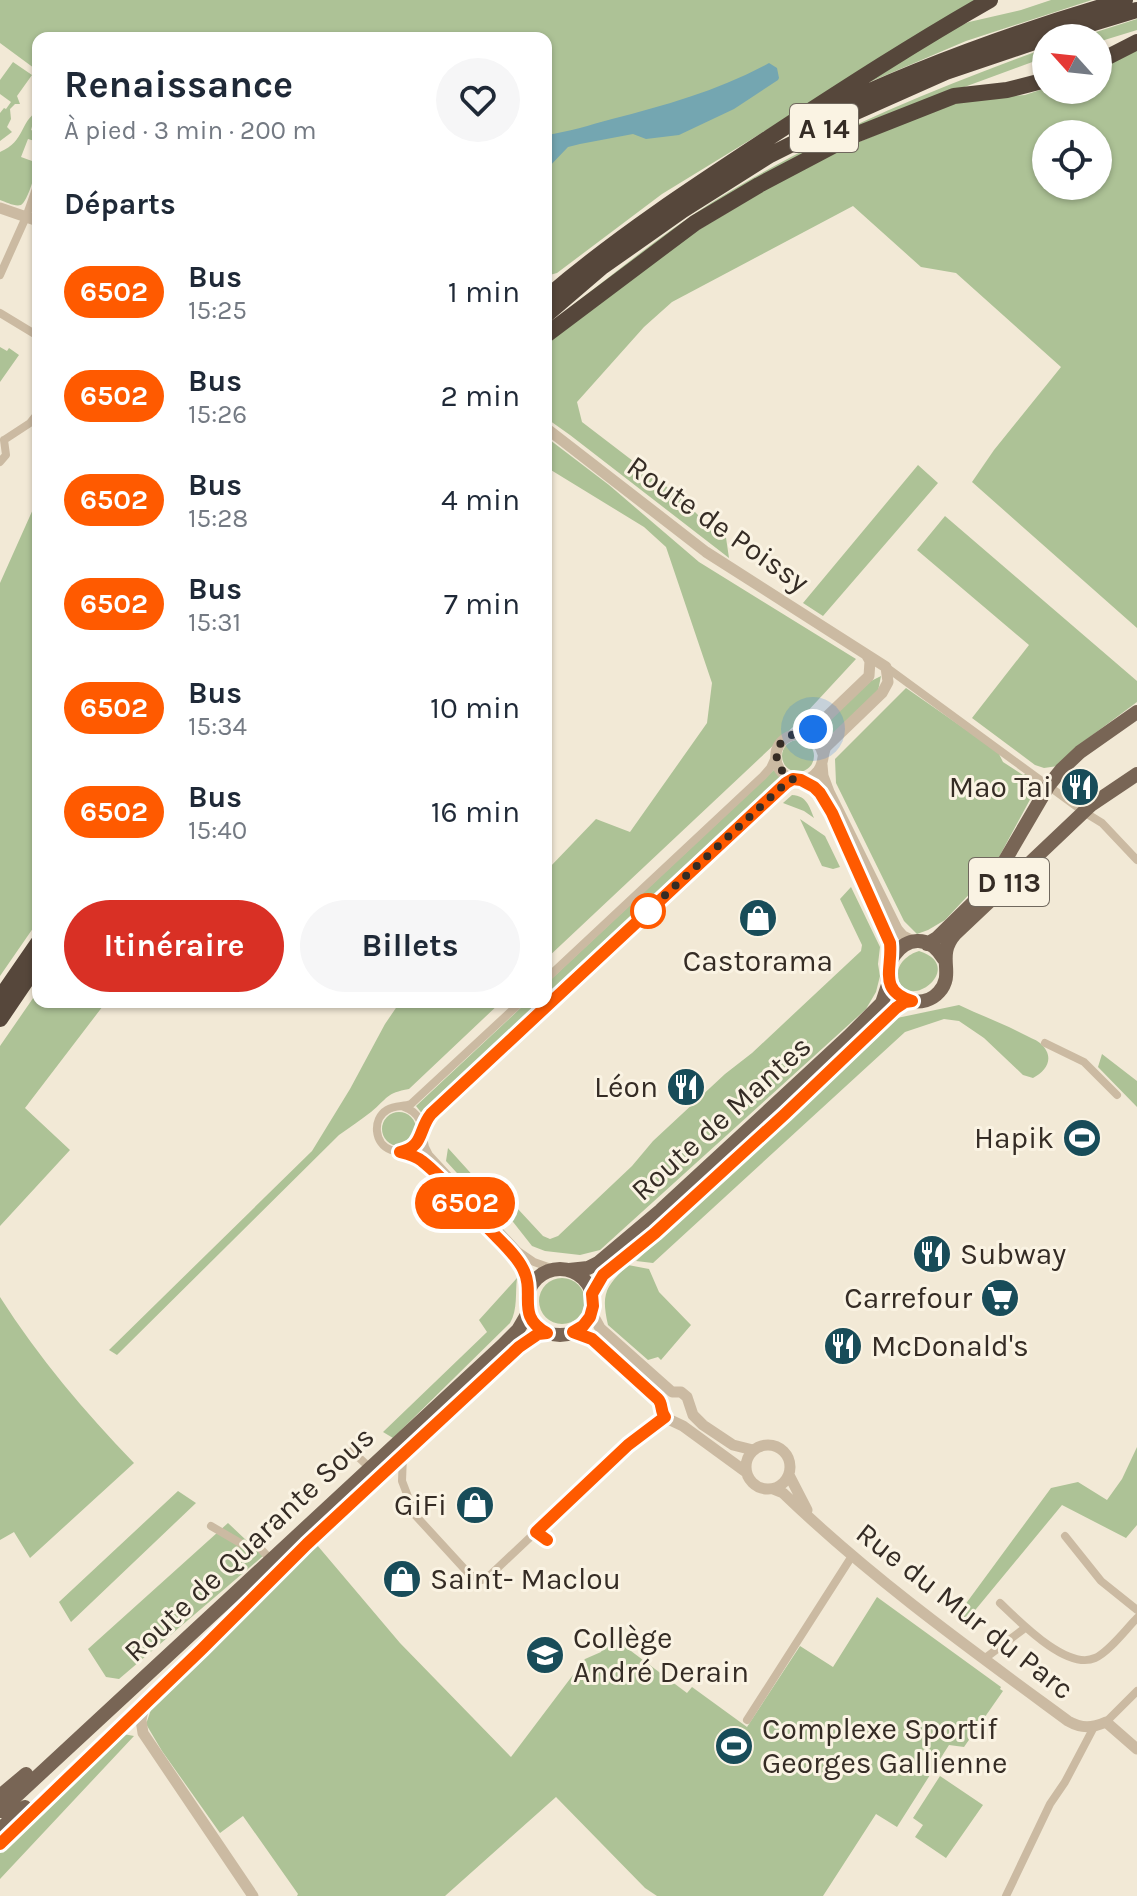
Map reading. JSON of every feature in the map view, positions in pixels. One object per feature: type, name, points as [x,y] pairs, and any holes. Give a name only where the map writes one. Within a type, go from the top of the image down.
[{"type":"highway","points":[[757,145],[873,69],[990,0]]},
{"type":"highway","name":"A 14","points":[[552,293],[593,258],[676,198],[757,145],[941,61],[1062,18],[1125,0]]},
{"type":"highway","name":"A 14","points":[[552,310],[602,267],[770,155],[946,72],[1137,10]]},
{"type":"highway","points":[[1112,55],[1137,42]]},
{"type":"highway","points":[[552,330],[695,223],[850,137],[954,96],[1007,90],[1032,84]]},
{"type":"highway","points":[[0,998],[32,952]]},
{"type":"highway","points":[[0,1019],[32,972]]},
{"type":"main road","name":"D 113","points":[[921,943],[937,938],[997,874],[1049,785],[1062,769],[1080,752],[1137,712]]},
{"type":"main road","name":"D 113","points":[[944,959],[955,934],[1084,812],[1137,774]]},
{"type":"main road","points":[[921,943],[936,949],[944,959],[947,974],[941,990],[929,999],[912,1001],[897,994],[889,982],[890,961],[899,948],[921,943]]},
{"type":"main road","name":"Route de Mantes","points":[[562,1269],[588,1268],[598,1263],[661,1210],[882,1003],[889,982]]},
{"type":"main road","name":"Route de Mantes","points":[[592,1294],[606,1272],[655,1233],[896,1008],[912,1001]]},
{"type":"main road","points":[[375,1472],[403,1454],[519,1347],[538,1334],[562,1335],[586,1323],[592,1309],[592,1294],[583,1277],[562,1269],[538,1277],[528,1291],[528,1313],[536,1325],[547,1333]]},
{"type":"main road","name":"Route de Quarante Sous","points":[[0,1829],[307,1544],[514,1335],[528,1313]]},
{"type":"main road","name":"Route de Quarante Sous","points":[[0,1811],[271,1560],[375,1472]]},
{"type":"main road","name":"Route de Quarante Sous","points":[[0,1844],[268,1581]]},
{"type":"main road","points":[[0,1796],[184,1639]]},
{"type":"street","points":[[0,208],[32,219],[0,275]]},
{"type":"street","points":[[0,313],[32,332]]},
{"type":"street","points":[[0,462],[6,455],[2,439],[32,420]]},
{"type":"street","name":"Route de Poissy","points":[[552,433],[706,552],[886,667],[1102,823],[1137,860]]},
{"type":"street","points":[[803,734],[819,724],[869,676],[870,661],[865,653]]},
{"type":"street","points":[[552,1001],[786,783],[815,775],[833,739],[882,693],[888,682],[886,667]]},
{"type":"street","points":[[552,973],[763,776],[770,768],[778,747],[786,738],[796,734],[816,741],[829,792],[897,929],[903,936],[921,943]]},
{"type":"street","points":[[776,754],[779,769],[787,777],[817,789],[832,813],[889,939],[890,961]]},
{"type":"street","points":[[515,1008],[409,1106],[393,1107],[386,1111],[379,1119],[377,1134],[382,1144],[392,1151],[422,1161],[439,1177],[520,1264],[528,1279],[528,1291]]},
{"type":"street","points":[[400,1152],[414,1146],[431,1114],[545,1008]]},
{"type":"street","points":[[1045,1043],[1084,1062],[1117,1095]]},
{"type":"street","points":[[404,1107],[417,1114],[429,1155],[496,1229],[526,1258],[544,1267],[562,1269]]},
{"type":"street","points":[[592,1309],[600,1328],[672,1392]]},
{"type":"street","points":[[573,1332],[592,1339],[661,1402]]},
{"type":"street","points":[[746,1472],[683,1426],[665,1417],[661,1402],[672,1392],[681,1392],[690,1400],[693,1415],[733,1445],[753,1450],[769,1445],[781,1450],[789,1461],[789,1475],[780,1486],[761,1489],[748,1478],[747,1460],[753,1450]]},
{"type":"street","points":[[403,1454],[402,1481],[415,1515],[470,1575],[481,1580],[486,1579],[628,1445],[665,1417]]},
{"type":"street","points":[[352,1451],[375,1472],[402,1481]]},
{"type":"street","name":"Rue du Mur du Parc","points":[[789,1475],[813,1521]]},
{"type":"street","name":"Rue du Mur du Parc","points":[[773,1489],[783,1493],[852,1556],[984,1659],[1077,1726],[1100,1725],[1137,1749]]},
{"type":"street","points":[[211,1526],[242,1544],[259,1547],[271,1560]]},
{"type":"street","points":[[1065,1536],[1101,1581],[1137,1610]]},
{"type":"street","points":[[747,1720],[852,1556]]},
{"type":"street","points":[[1000,1603],[1025,1628],[1076,1660],[1087,1661],[1098,1657],[1137,1618]]},
{"type":"street","points":[[984,1659],[1025,1628]]},
{"type":"street","points":[[1006,1896],[1050,1804],[1100,1725],[1137,1691]]},
{"type":"street","points":[[144,1705],[141,1720],[143,1733],[253,1896]]},
{"type":"street","points":[[119,1728],[143,1733]]},
{"type":"green space","points":[[0,0],[979,0],[662,194],[552,274],[552,32],[32,32],[32,67],[0,43]]},
{"type":"green space","points":[[1051,0],[1092,0],[966,41],[851,90],[940,33]]},
{"type":"green space","points":[[1137,19],[1137,30],[1112,38],[1112,27]]},
{"type":"green space","points":[[1137,48],[1137,628],[972,482],[1061,367],[956,273],[921,267],[853,206],[672,302],[644,327],[577,402],[582,422],[680,497],[708,525],[724,524],[729,558],[552,422],[552,337],[727,209],[812,162],[958,100],[1032,93],[1032,104],[1112,104],[1112,63]]},
{"type":"green space","points":[[1032,53],[1032,62],[891,114],[569,308],[692,215],[751,179],[874,116]]},
{"type":"green space","points":[[13,62],[32,75],[17,96],[20,104],[10,109],[11,119],[7,127],[12,132],[0,141],[0,113],[11,102],[0,94],[0,80]]},
{"type":"green space","points":[[32,115],[32,140],[28,139],[21,157],[32,161],[32,184],[24,202],[13,205],[0,200],[0,152],[14,142]]},
{"type":"green space","points":[[0,347],[7,351],[9,348],[19,355],[0,382]]},
{"type":"green space","points":[[552,442],[609,485],[699,562],[856,659],[793,727],[552,953],[552,865],[596,819],[630,832],[707,723],[712,683],[666,547],[644,527],[552,471]]},
{"type":"green space","points":[[918,465],[938,483],[823,616],[803,603]]},
{"type":"green space","points":[[32,511],[32,930],[0,976],[0,583]]},
{"type":"green space","points":[[945,516],[1137,681],[1137,702],[1083,742],[1058,766],[1044,768],[1035,765],[972,718],[1029,645],[917,550]]},
{"type":"green space","points":[[881,676],[878,691],[824,743],[815,732],[871,681]]},
{"type":"green space","points":[[906,688],[998,752],[1003,762],[1023,775],[1028,773],[1039,783],[992,870],[945,920],[917,934],[904,921],[836,783],[835,759]]},
{"type":"green space","points":[[798,740],[810,744],[814,756],[810,768],[798,772],[786,768],[782,756],[786,744]]},
{"type":"green space","points":[[777,767],[785,777],[552,995],[552,978]]},
{"type":"green space","points":[[792,795],[804,800],[814,818],[783,803]]},
{"type":"green space","points":[[800,819],[825,836],[840,867],[822,866]]},
{"type":"green space","points":[[851,887],[880,947],[880,976],[876,992],[866,1009],[600,1250],[580,1255],[545,1251],[532,1246],[499,1204],[505,1195],[543,1236],[550,1239],[558,1236],[632,1166],[653,1141],[861,951],[862,945],[840,899]]},
{"type":"green space","points":[[919,951],[932,957],[937,965],[937,974],[925,988],[908,990],[898,979],[899,969],[909,956]]},
{"type":"green space","points":[[32,1000],[32,1008],[101,1008],[25,1108],[70,1150],[0,1226],[0,1046]]},
{"type":"green space","points":[[959,1005],[1038,1042],[1047,1053],[1046,1067],[1033,1078],[1023,1075],[984,1038],[959,1021],[944,1019],[905,1032],[653,1263],[636,1261],[897,1018]]},
{"type":"green space","points":[[396,1008],[495,1008],[409,1089],[391,1094],[339,1135],[117,1355],[109,1350],[312,1151]]},
{"type":"green space","points":[[521,1008],[539,1008],[424,1116],[416,1106]]},
{"type":"green space","points":[[1102,1054],[1137,1081],[1137,1107],[1098,1067]]},
{"type":"green space","points":[[399,1112],[411,1117],[416,1129],[411,1141],[399,1146],[387,1141],[382,1129],[387,1117]]},
{"type":"green space","points":[[448,1148],[486,1190],[477,1195],[446,1161]]},
{"type":"green space","points":[[628,1265],[649,1269],[659,1292],[691,1325],[661,1360],[658,1357],[648,1360],[608,1325],[605,1306],[607,1292],[614,1279]]},
{"type":"green space","points":[[517,1278],[515,1307],[510,1323],[393,1438],[383,1432],[487,1332],[479,1320]]},
{"type":"green space","points":[[562,1278],[578,1285],[585,1301],[578,1317],[562,1324],[546,1317],[539,1301],[546,1285]]},
{"type":"green space","points":[[0,1297],[63,1383],[134,1463],[30,1558],[14,1532],[0,1540]]},
{"type":"green space","points":[[1137,1447],[1137,1525],[1126,1538],[1062,1505],[967,1620],[959,1613],[1051,1488],[1078,1482],[1107,1500],[1122,1479]]},
{"type":"green space","points":[[178,1491],[196,1503],[71,1622],[59,1602]]},
{"type":"green space","points":[[228,1523],[263,1556],[119,1679],[106,1677],[88,1649]]},
{"type":"green space","points":[[317,1545],[400,1643],[511,1757],[585,1659],[601,1652],[611,1636],[687,1693],[692,1687],[747,1727],[800,1646],[833,1667],[877,1597],[1003,1691],[964,1747],[949,1745],[897,1827],[876,1814],[823,1896],[657,1896],[645,1888],[556,1797],[445,1896],[297,1896],[243,1816],[220,1833],[146,1724],[153,1704]]},
{"type":"green space","points":[[118,1733],[134,1736],[0,1879],[0,1845]]},
{"type":"green space","points":[[940,1776],[983,1805],[946,1858],[915,1837],[923,1825],[913,1818]]},
{"type":"water","points":[[769,63],[777,68],[779,78],[734,109],[679,135],[646,139],[633,134],[568,147],[552,164],[552,134],[652,108],[731,81]]},
{"type":"bus line","name":"6502","points":[[547,1540],[536,1532],[628,1445],[665,1417],[658,1399],[592,1339],[573,1332],[588,1320],[597,1283],[785,1114],[896,1008],[912,1001],[901,997],[890,985],[890,943],[832,813],[817,789],[793,779],[552,1001]]},
{"type":"bus line","name":"6502","points":[[0,1844],[307,1544],[519,1347],[538,1334],[547,1333],[536,1325],[528,1313],[529,1282],[520,1264],[422,1161],[400,1152],[414,1146],[431,1114],[545,1008]]},
{"type":"place","name":"Mao Tai","points":[[1080,787]]},
{"type":"place","name":"Castorama","points":[[758,918]]},
{"type":"place","name":"Léon","points":[[686,1087]]},
{"type":"place","name":"Hapik","points":[[1082,1138]]},
{"type":"place","name":"Subway","points":[[932,1254]]},
{"type":"place","name":"Carrefour","points":[[1000,1298]]},
{"type":"place","name":"McDonald's","points":[[843,1346]]},
{"type":"place","name":"GiFi","points":[[475,1505]]},
{"type":"place","name":"Saint- Maclou","points":[[402,1579]]},
{"type":"place","name":"Collège André Derain","points":[[545,1655]]},
{"type":"place","name":"Complexe Sportif Georges Gallienne","points":[[734,1746]]},
{"type":"route","points":[[648,911],[646,913],[793,779],[781,772],[776,758],[778,747],[789,736],[813,729]]}]
